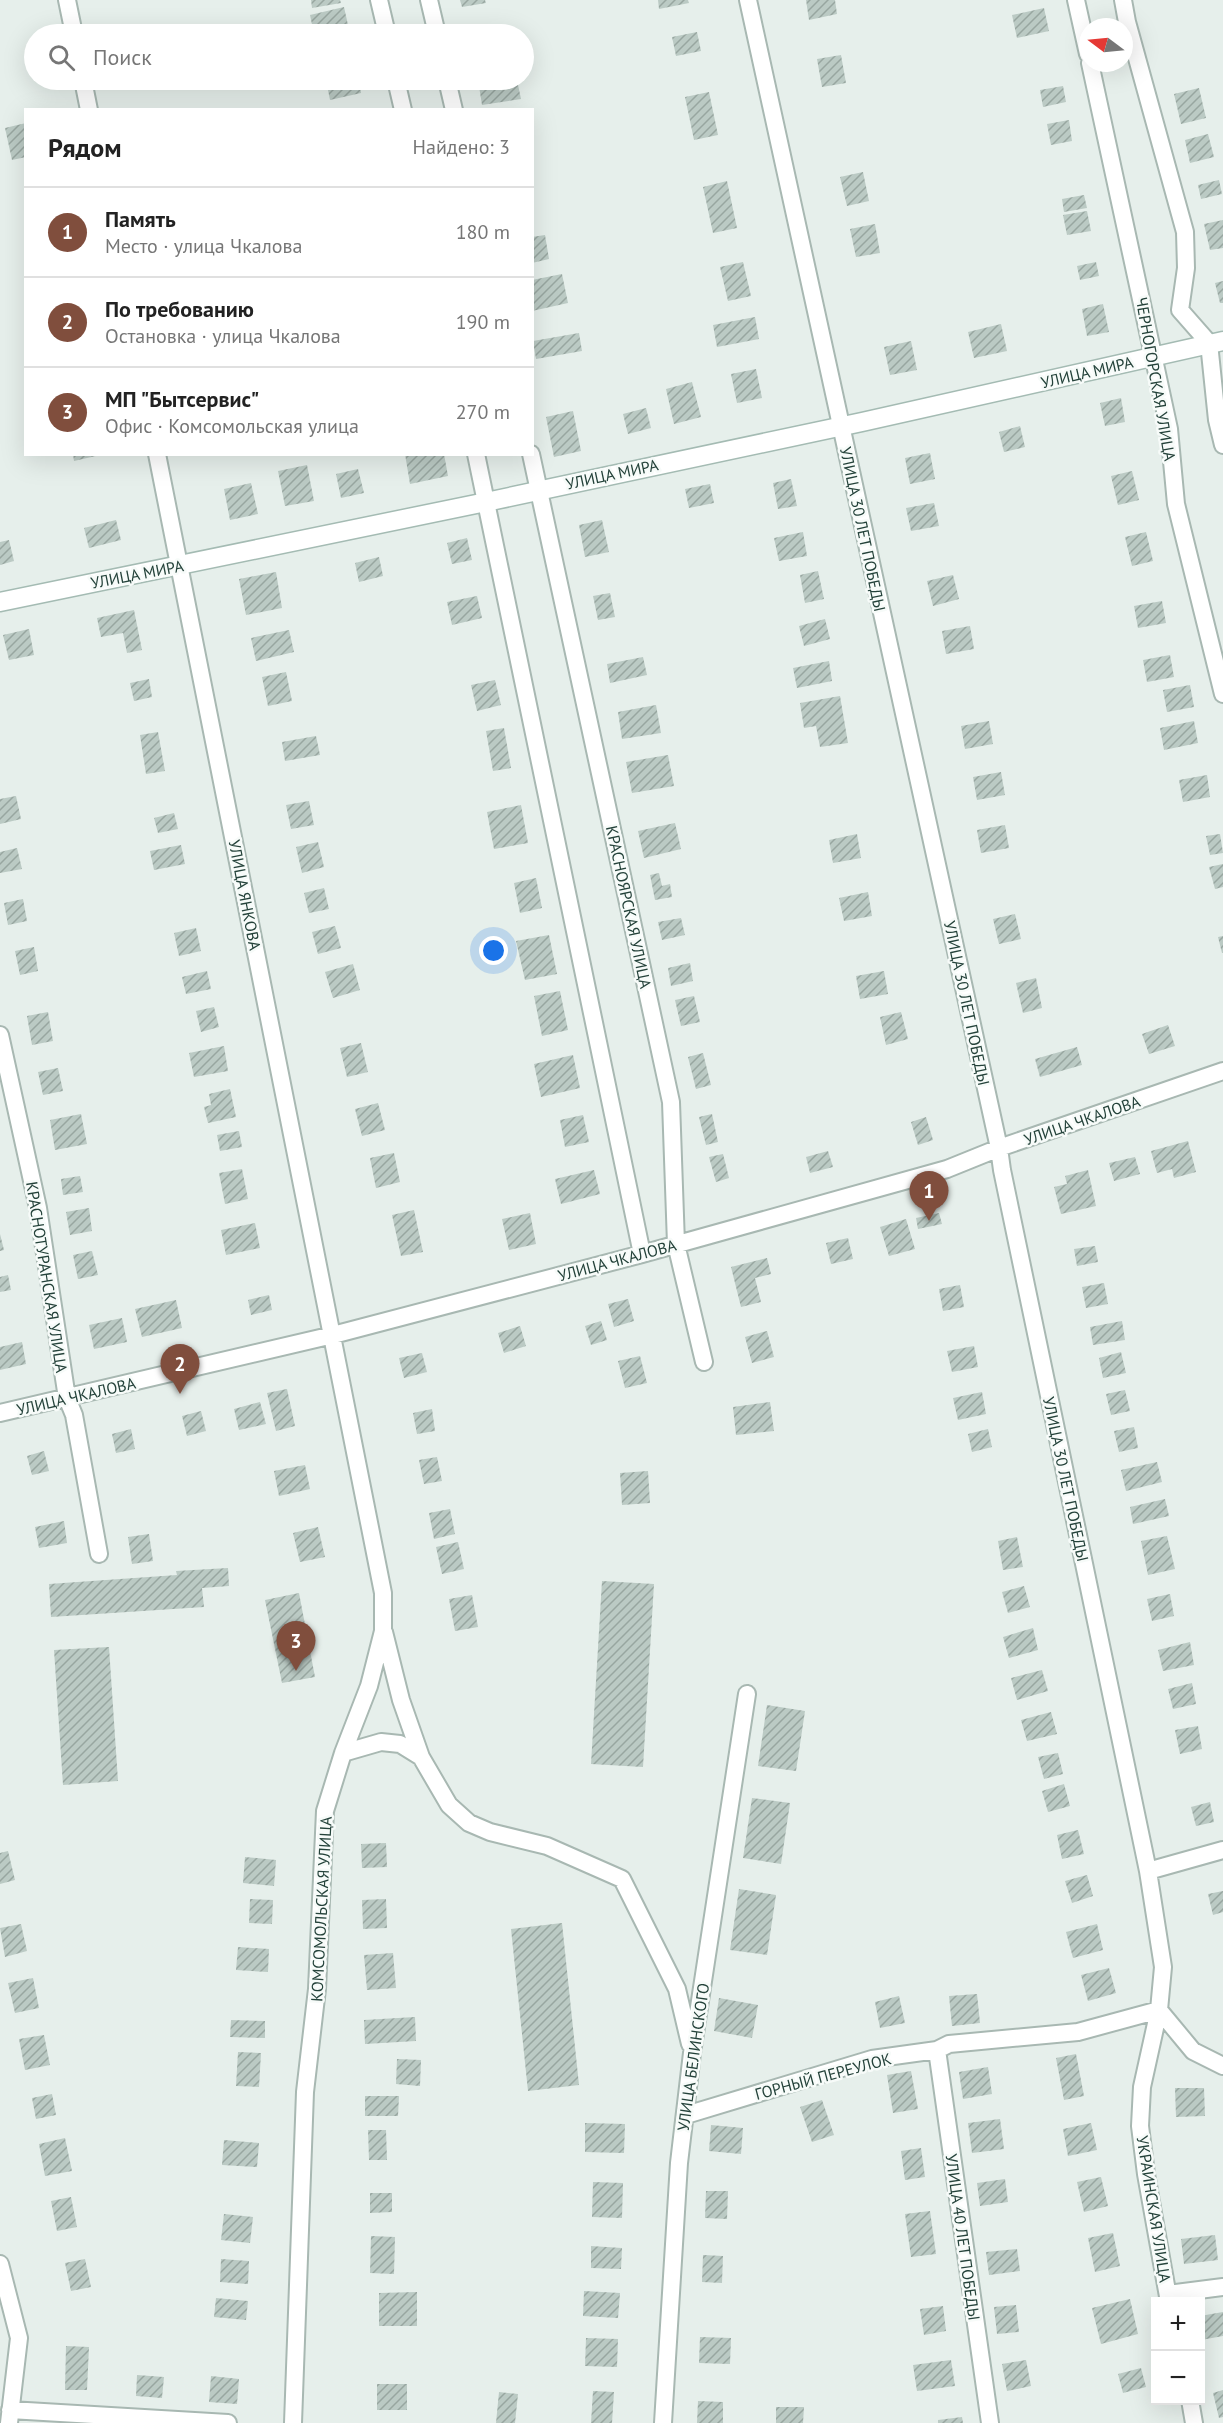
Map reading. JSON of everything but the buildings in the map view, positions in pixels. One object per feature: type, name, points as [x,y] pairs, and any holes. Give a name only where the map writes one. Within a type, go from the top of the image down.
[{"type":"main road","name":"УЛИЦА МИРА","points":[[0,602],[840,427],[1216,342]]},
{"type":"street","points":[[67,0],[72,24]]},
{"type":"street","points":[[379,0],[385,24]]},
{"type":"street","points":[[429,0],[435,24]]},
{"type":"street","name":"УЛИЦА 30 ЛЕТ ПОБЕДЫ","points":[[748,0],[999,1148],[1148,1871],[1163,1967],[1160,2010]]},
{"type":"street","points":[[1076,0],[1080,18]]},
{"type":"street","points":[[1123,0],[1127,22],[1185,232],[1186,268],[1180,310],[1216,342],[1217,420],[1223,445]]},
{"type":"street","name":"ЧЕРНОГОРСКАЯ УЛИЦА","points":[[1092,72],[1154,357],[1168,429],[1176,504],[1223,694]]},
{"type":"street","points":[[85,90],[89,108]]},
{"type":"street","points":[[398,90],[402,108]]},
{"type":"street","points":[[449,90],[454,108]]},
{"type":"street","name":"УЛИЦА ЯНКОВА","points":[[157,456],[333,1335]]},
{"type":"street","points":[[476,456],[642,1254]]},
{"type":"street","name":"КРАСНОЯРСКАЯ УЛИЦА","points":[[531,456],[671,1102],[676,1244],[704,1362]]},
{"type":"street","name":"КРАСНОТУРАНСКАЯ УЛИЦА","points":[[0,1035],[38,1208],[67,1398],[74,1415],[99,1554]]},
{"type":"street","name":"УЛИЦА ЧКАЛОВА","points":[[0,1413],[333,1335],[642,1254],[947,1168],[1223,1071]]},
{"type":"street","name":"КОМСОМОЛЬСКАЯ УЛИЦА","points":[[293,2423],[305,2092],[317,1989],[325,1811],[343,1753],[369,1686],[383,1631],[383,1593],[335,1356],[333,1335]]},
{"type":"street","points":[[383,1631],[401,1700],[421,1757],[449,1805],[469,1823],[490,1833],[547,1846],[622,1879],[677,1989],[692,2053]]},
{"type":"street","name":"УЛИЦА БЕЛИНСКОГО","points":[[663,2423],[679,2163],[692,2053],[747,1694]]},
{"type":"street","points":[[343,1753],[381,1742],[400,1744],[421,1757]]},
{"type":"street","points":[[1148,1871],[1223,1850]]},
{"type":"street","points":[[1160,2010],[1193,2051],[1223,2066]]},
{"type":"street","name":"ГОРНЫЙ ПЕРЕУЛОК","points":[[686,2115],[872,2059],[937,2050],[950,2044],[1078,2032],[1160,2010]]},
{"type":"street","name":"УКРАИНСКАЯ УЛИЦА","points":[[1160,2010],[1142,2087],[1140,2126],[1146,2174],[1169,2297]]},
{"type":"street","name":"УЛИЦА 40 ЛЕТ ПОБЕДЫ","points":[[937,2050],[990,2423]]},
{"type":"street","points":[[0,2264],[19,2338],[10,2416],[228,2423]]},
{"type":"street","points":[[1174,2297],[1223,2287]]},
{"type":"street","points":[[1191,2405],[1194,2423]]},
{"type":"place","name":"Память","points":[[929,1221]]},
{"type":"place","name":"По требованию","points":[[180,1394]]},
{"type":"place","name":"МП \"Бытсервис\"","points":[[296,1671]]}]
